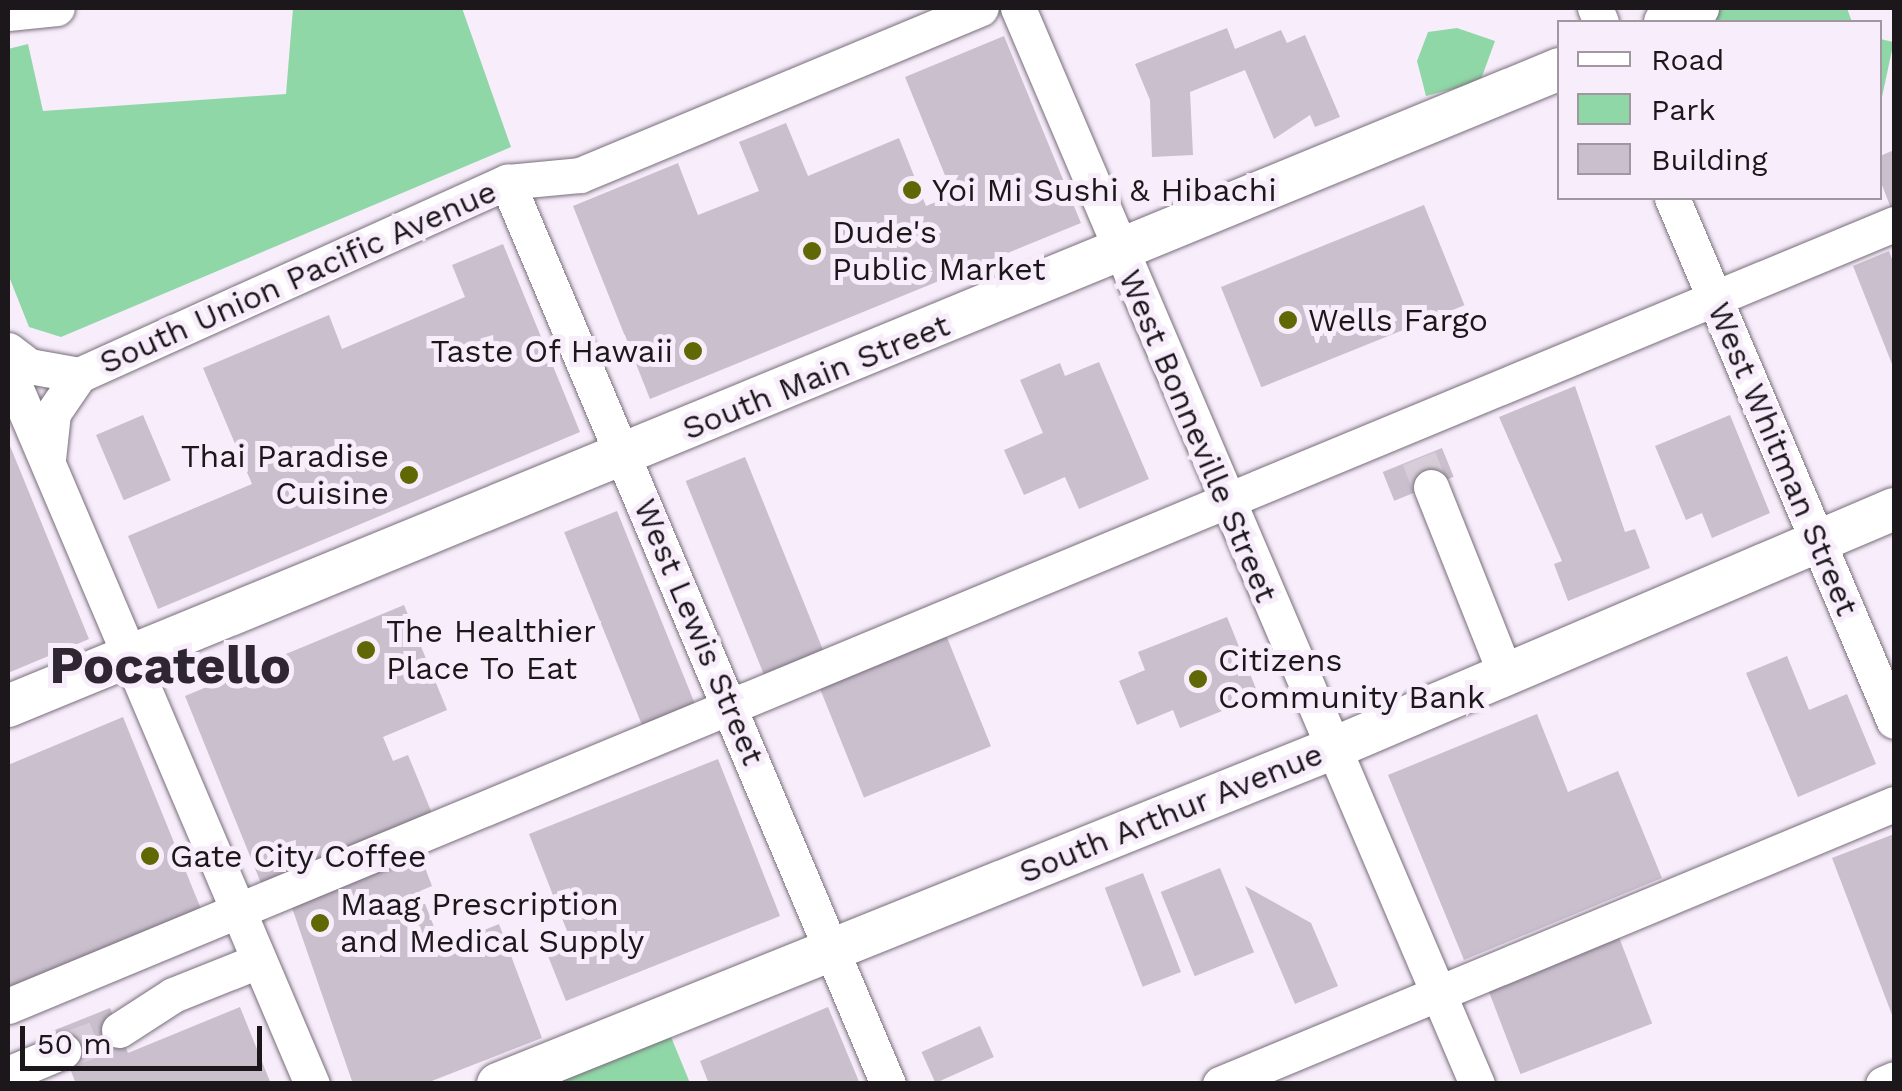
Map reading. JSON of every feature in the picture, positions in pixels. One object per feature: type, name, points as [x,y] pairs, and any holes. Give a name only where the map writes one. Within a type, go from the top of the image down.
[{"type":"main road","points":[[1670,20],[1698,8]]},
{"type":"main road","name":"South Main Street","points":[[8,706],[1122,254],[1557,70]]},
{"type":"main road","name":"South Arthur Avenue","points":[[498,1084],[1329,750],[1894,509]]},
{"type":"street","points":[[8,13],[57,8]]},
{"type":"street","name":"South Union Pacific Avenue","points":[[8,350],[40,369],[80,375],[507,182],[580,175],[981,8]]},
{"type":"street","name":"West Bonneville Street","points":[[1018,8],[1329,750],[1438,988],[1477,1084]]},
{"type":"street","name":"West Lewis Street","points":[[507,182],[888,1084]]},
{"type":"street","name":"West Whitman Street","points":[[1673,200],[1894,721]]},
{"type":"street","points":[[8,1006],[1225,501],[1419,457],[1714,298],[1894,224]]},
{"type":"street","points":[[49,471],[53,413],[80,375]]},
{"type":"street","points":[[11,390],[312,1084]]},
{"type":"street","points":[[1419,457],[1506,675]]},
{"type":"street","points":[[1220,1084],[1438,988],[1894,804]]},
{"type":"street","points":[[118,1030],[173,995],[258,961]]},
{"type":"street","points":[[8,1074],[63,1051]]},
{"type":"street","points":[[1883,1084],[1894,1079]]},
{"type":"green space","points":[[293,8],[462,8],[511,147],[61,337],[29,327],[8,274],[8,49],[28,44],[43,111],[286,94]]},
{"type":"green space","points":[[1698,8],[1847,8],[1851,20],[1670,20]]},
{"type":"green space","points":[[1457,28],[1495,41],[1480,82],[1426,96],[1417,61],[1428,32]]},
{"type":"green space","points":[[1882,39],[1894,42],[1882,97]]},
{"type":"green space","points":[[662,1015],[690,1083],[498,1084]]},
{"type":"building","points":[[1227,28],[1235,49],[1281,30],[1287,43],[1305,35],[1340,117],[1315,127],[1310,115],[1274,139],[1245,70],[1190,92],[1193,155],[1152,157],[1150,100],[1135,64]]},
{"type":"building","points":[[1004,36],[1081,223],[650,399],[573,206],[678,163],[698,215],[759,191],[739,142],[786,123],[808,176],[899,138],[926,206],[953,195],[905,77]]},
{"type":"building","points":[[1894,150],[1894,216],[1882,185],[1882,155]]},
{"type":"building","points":[[1424,205],[1464,305],[1261,387],[1221,287]]},
{"type":"building","points":[[503,244],[580,432],[158,609],[128,536],[252,484],[203,368],[329,315],[342,349],[465,297],[452,265]]},
{"type":"building","points":[[1889,251],[1894,264],[1894,369],[1853,266]]},
{"type":"building","points":[[1099,362],[1149,479],[1079,509],[1065,477],[1024,495],[1004,450],[1043,433],[1020,380],[1060,363],[1065,376]]},
{"type":"building","points":[[1575,386],[1625,532],[1635,529],[1650,568],[1568,601],[1554,564],[1562,561],[1499,417]]},
{"type":"building","points":[[143,415],[171,480],[124,500],[96,435]]},
{"type":"building","points":[[1730,415],[1770,513],[1712,538],[1702,513],[1686,520],[1655,446]]},
{"type":"building","points":[[8,441],[89,639],[8,673]]},
{"type":"building","points":[[1442,448],[1454,477],[1394,501],[1383,472]]},
{"type":"building","points":[[745,457],[824,654],[765,678],[686,481]]},
{"type":"building","points":[[617,511],[696,706],[643,727],[564,532]]},
{"type":"building","points":[[404,605],[447,710],[383,737],[393,761],[408,755],[436,823],[265,893],[185,696]]},
{"type":"building","points":[[1227,617],[1259,696],[1180,728],[1173,710],[1137,725],[1119,681],[1145,670],[1138,652]]},
{"type":"building","points":[[946,635],[991,746],[864,798],[819,686]]},
{"type":"building","points":[[1787,656],[1809,710],[1847,694],[1876,764],[1798,797],[1746,673]]},
{"type":"building","points":[[1537,714],[1568,792],[1618,771],[1662,878],[1464,960],[1388,775]]},
{"type":"building","points":[[123,717],[201,909],[8,988],[8,765]]},
{"type":"building","points":[[718,759],[780,916],[566,1001],[542,941],[567,931],[529,834]]},
{"type":"building","points":[[1894,834],[1894,1020],[1832,858]]},
{"type":"building","points":[[419,852],[432,886],[420,891],[442,947],[499,924],[542,1038],[424,1084],[353,1084],[290,902]]},
{"type":"building","points":[[1220,868],[1254,952],[1195,976],[1161,892]]},
{"type":"building","points":[[1143,873],[1181,972],[1143,987],[1105,888]]},
{"type":"building","points":[[1245,886],[1311,923],[1338,986],[1295,1004]]},
{"type":"building","points":[[1617,932],[1652,1023],[1520,1074],[1485,983]]},
{"type":"building","points":[[240,1007],[271,1084],[76,1084],[55,1030],[110,1008],[128,1053]]},
{"type":"building","points":[[828,1007],[860,1084],[709,1084],[700,1061]]},
{"type":"building","points":[[980,1026],[994,1057],[935,1083],[922,1052]]},
{"type":"tunnel","points":[[1419,458],[1431,487]]},
{"type":"tunnel","points":[[63,1051],[119,1030]]},
{"type":"place","name":"Yoi Mi Sushi & Hibachi","points":[[912,190]]},
{"type":"place","name":"Dude's Public Market","points":[[812,251]]},
{"type":"place","name":"Wells Fargo","points":[[1288,320]]},
{"type":"place","name":"Taste Of Hawaii","points":[[693,351]]},
{"type":"place","name":"Thai Paradise Cuisine","points":[[409,475]]},
{"type":"place","name":"The Healthier Place To Eat","points":[[366,650]]},
{"type":"place","name":"Citizens Community Bank","points":[[1198,679]]},
{"type":"place","name":"Gate City Coffee","points":[[150,856]]},
{"type":"place","name":"Maag Prescription and Medical Supply","points":[[320,923]]},
{"type":"district","name":"Pocatello","points":[[170,666]]}]
